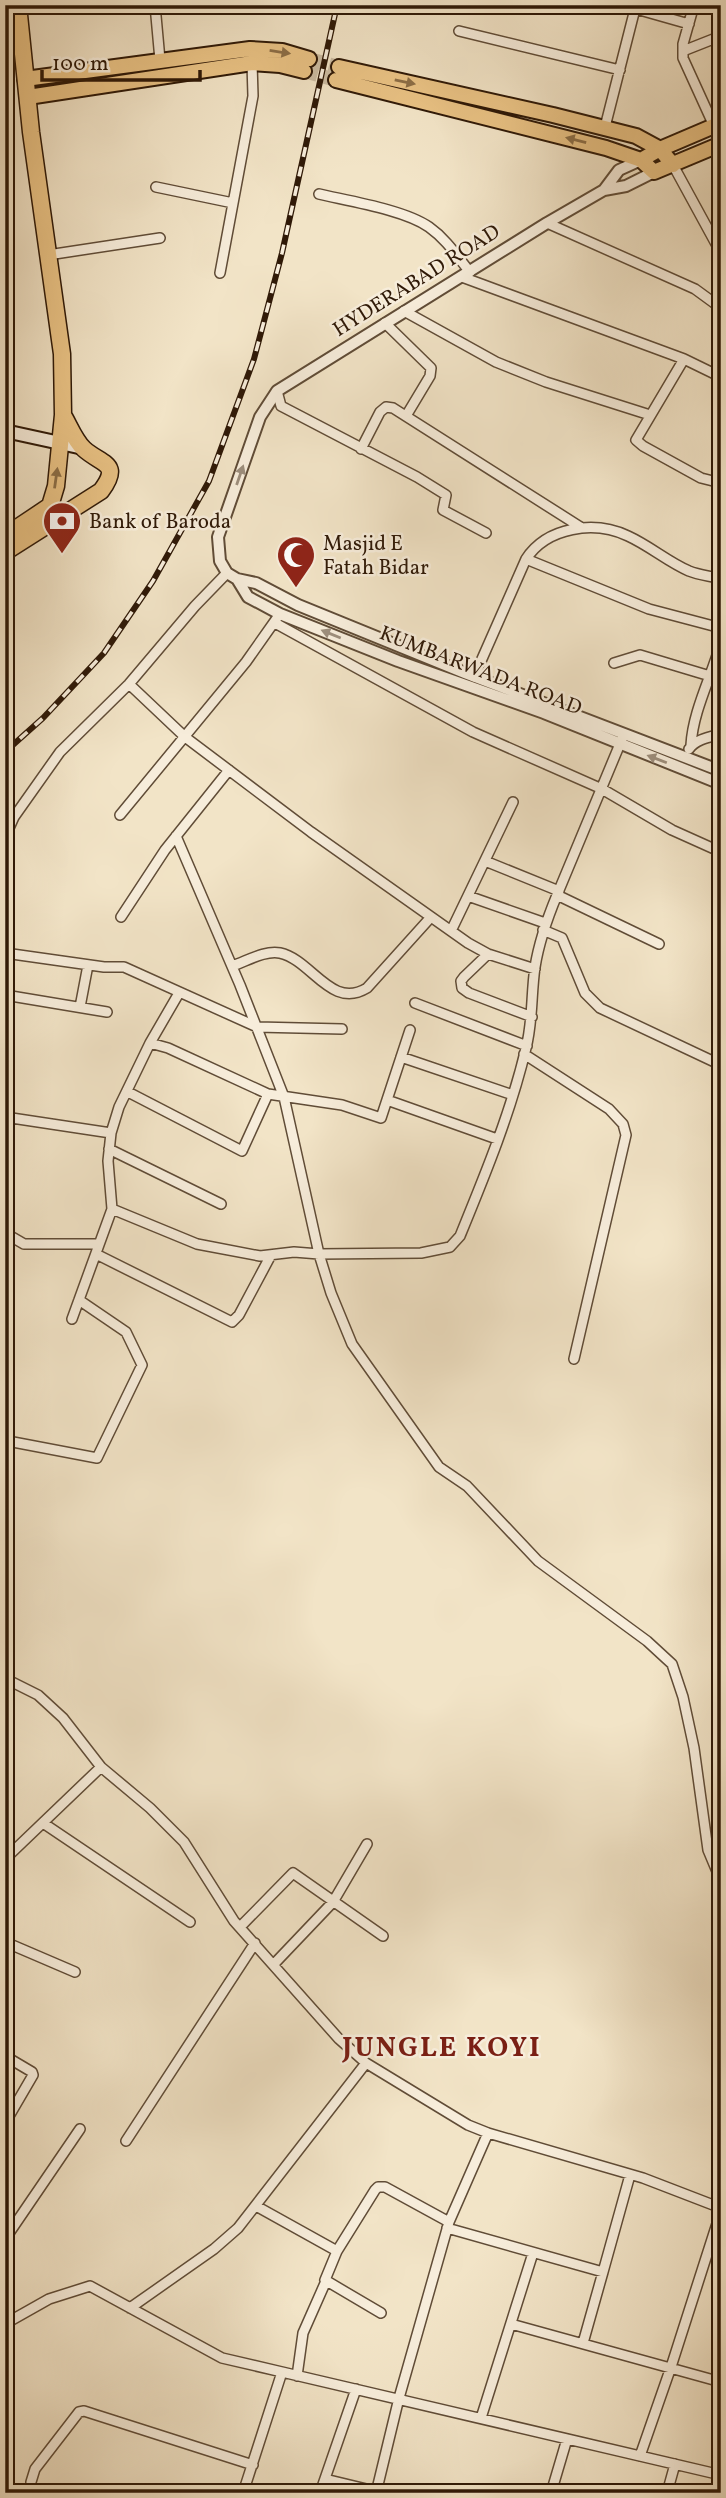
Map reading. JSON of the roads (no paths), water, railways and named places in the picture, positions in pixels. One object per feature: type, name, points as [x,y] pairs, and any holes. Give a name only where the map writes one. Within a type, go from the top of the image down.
[{"type":"highway","points":[[5,536],[50,506],[63,415],[62,354],[25,79],[18,5]]},
{"type":"highway","points":[[5,552],[101,491],[108,482],[110,470],[106,463],[83,448],[63,415]]},
{"type":"main road","points":[[25,79],[250,49],[282,51],[307,65],[252,64],[28,97]]},
{"type":"main road","points":[[654,172],[641,160],[598,146],[338,73],[605,127],[636,136],[660,149],[673,165]]},
{"type":"main road","name":"HYDERABAD ROAD","points":[[641,160],[718,124]]},
{"type":"main road","name":"HYDERABAD ROAD","points":[[654,172],[721,144]]},
{"type":"main road","points":[[5,431],[83,448]]},
{"type":"street","points":[[155,5],[160,60]]},
{"type":"street","points":[[622,5],[689,24]]},
{"type":"street","points":[[694,5],[683,51],[688,72],[718,124]]},
{"type":"street","points":[[605,127],[636,7]]},
{"type":"street","points":[[459,31],[620,70]]},
{"type":"street","points":[[683,51],[721,36]]},
{"type":"street","points":[[220,273],[253,96],[252,64]]},
{"type":"street","name":"HYDERABAD ROAD","points":[[604,190],[619,170],[641,160]]},
{"type":"street","points":[[673,165],[721,253]]},
{"type":"street","name":"HYDERABAD ROAD","points":[[227,573],[220,561],[218,537],[260,417],[277,391],[547,223],[604,190],[626,186],[654,172]]},
{"type":"street","points":[[156,187],[233,203]]},
{"type":"street","points":[[319,194],[409,217],[427,226],[446,241],[466,274],[684,359],[715,377],[721,377]]},
{"type":"street","points":[[547,223],[695,289],[721,308]]},
{"type":"street","points":[[48,256],[160,237]]},
{"type":"street","points":[[404,311],[496,362],[546,382],[650,415]]},
{"type":"street","points":[[385,323],[431,368],[406,416]]},
{"type":"street","points":[[684,359],[636,440],[701,478],[721,483]]},
{"type":"street","points":[[277,391],[281,406],[446,495],[443,510],[486,533]]},
{"type":"street","points":[[361,449],[380,412],[386,407],[393,408],[582,528]]},
{"type":"street","points":[[474,677],[526,559],[535,548],[560,531],[582,528],[619,532],[689,571],[721,579]]},
{"type":"street","points":[[526,559],[649,609],[721,628]]},
{"type":"street","points":[[5,837],[14,817],[61,752],[128,684],[227,573]]},
{"type":"street","name":"KUMBARWADA ROAD","points":[[227,573],[622,739],[721,784]]},
{"type":"street","name":"KUMBARWADA ROAD","points":[[237,579],[248,597],[277,618],[544,713],[721,771]]},
{"type":"street","points":[[120,815],[185,737],[277,618],[473,732],[602,789],[671,830],[721,852]]},
{"type":"street","points":[[684,757],[691,745],[692,731],[721,642]]},
{"type":"street","points":[[614,663],[640,655],[710,676]]},
{"type":"street","points":[[128,684],[185,737],[311,832],[431,917],[488,954],[535,969]]},
{"type":"street","points":[[691,745],[707,737],[720,735]]},
{"type":"street","points":[[112,1209],[197,1244],[260,1256],[294,1252],[421,1252],[450,1247],[460,1236],[513,1095],[526,1050],[532,1017],[535,969],[544,926],[622,739]]},
{"type":"street","points":[[121,917],[176,836],[229,770]]},
{"type":"street","points":[[451,931],[513,802]]},
{"type":"street","points":[[176,836],[284,1097],[319,1254],[331,1293],[352,1344],[439,1467],[467,1486],[538,1561],[647,1640],[672,1664],[683,1697],[694,1748],[708,1850],[721,1881]]},
{"type":"street","points":[[485,861],[558,893],[659,944]]},
{"type":"street","points":[[468,896],[544,926],[562,938],[585,993],[600,1008],[721,1065]]},
{"type":"street","points":[[232,966],[265,954],[278,953],[293,959],[336,991],[356,993],[367,988],[431,917]]},
{"type":"street","points":[[5,953],[88,965],[124,967],[257,1027],[342,1029]]},
{"type":"street","points":[[488,954],[464,977],[461,981],[462,988],[532,1017]]},
{"type":"street","points":[[80,1007],[88,965]]},
{"type":"street","points":[[72,1319],[112,1209],[108,1161],[111,1133],[119,1107],[150,1043],[179,993]]},
{"type":"street","points":[[5,995],[107,1012]]},
{"type":"street","points":[[415,1003],[526,1050],[609,1109],[623,1124],[626,1135],[574,1359]]},
{"type":"street","points":[[150,1043],[168,1048],[268,1094],[342,1105],[381,1118],[410,1030]]},
{"type":"street","points":[[401,1057],[513,1095]]},
{"type":"street","points":[[128,1091],[242,1151],[268,1094]]},
{"type":"street","points":[[387,1100],[497,1139]]},
{"type":"street","points":[[5,1133],[7,1117],[111,1133]]},
{"type":"street","points":[[109,1149],[221,1204]]},
{"type":"street","points":[[5,1233],[24,1244],[97,1249],[232,1322],[239,1315],[271,1255]]},
{"type":"street","points":[[5,1444],[13,1442],[97,1458],[142,1365],[126,1332],[79,1300]]},
{"type":"street","points":[[6,1677],[38,1695],[62,1718],[101,1766],[150,1808],[184,1842],[240,1927],[339,2039],[366,2063],[468,2125],[630,2175],[721,2209],[640,2456]]},
{"type":"street","points":[[5,1859],[101,1766]]},
{"type":"street","points":[[43,1823],[190,1923]]},
{"type":"street","points":[[274,1964],[333,1902],[367,1844]]},
{"type":"street","points":[[240,1927],[293,1873],[383,1936]]},
{"type":"street","points":[[5,1942],[75,1972]]},
{"type":"street","points":[[126,2141],[255,1943]]},
{"type":"street","points":[[5,2056],[32,2071],[33,2075],[5,2123]]},
{"type":"street","points":[[130,2308],[214,2249],[238,2228],[366,2063]]},
{"type":"street","points":[[5,2239],[80,2129]]},
{"type":"street","points":[[325,2479],[378,2492],[399,2398],[448,2225],[488,2133]]},
{"type":"street","points":[[583,2343],[630,2175]]},
{"type":"street","points":[[297,2376],[303,2333],[325,2278],[337,2251],[378,2187],[448,2225],[533,2253],[603,2272]]},
{"type":"street","points":[[256,2206],[337,2251]]},
{"type":"street","points":[[481,2418],[533,2253]]},
{"type":"street","points":[[326,2281],[381,2313]]},
{"type":"street","points":[[5,2319],[10,2321],[49,2299],[90,2286],[222,2358],[721,2475]]},
{"type":"street","points":[[511,2323],[721,2382]]},
{"type":"street","points":[[243,2493],[282,2372]]},
{"type":"street","points":[[320,2493],[356,2389]]},
{"type":"street","points":[[5,2394],[9,2397],[5,2402]]},
{"type":"street","points":[[31,2493],[35,2469],[72,2418],[84,2411],[253,2465]]},
{"type":"street","points":[[551,2493],[568,2439]]},
{"type":"street","points":[[667,2493],[675,2464]]},
{"type":"tunnel","points":[[309,59],[339,67]]},
{"type":"tunnel","points":[[304,71],[336,80]]},
{"type":"railway","points":[[5,752],[43,718],[104,653],[153,581],[209,481],[254,359],[282,253],[337,5]]},
{"type":"place","name":"Bank of Baroda","points":[[62,555]]},
{"type":"place","name":"Masjid E Fatah Bidar","points":[[296,589]]},
{"type":"district","name":"JUNGLE KOYI","points":[[442,2046]]}]
